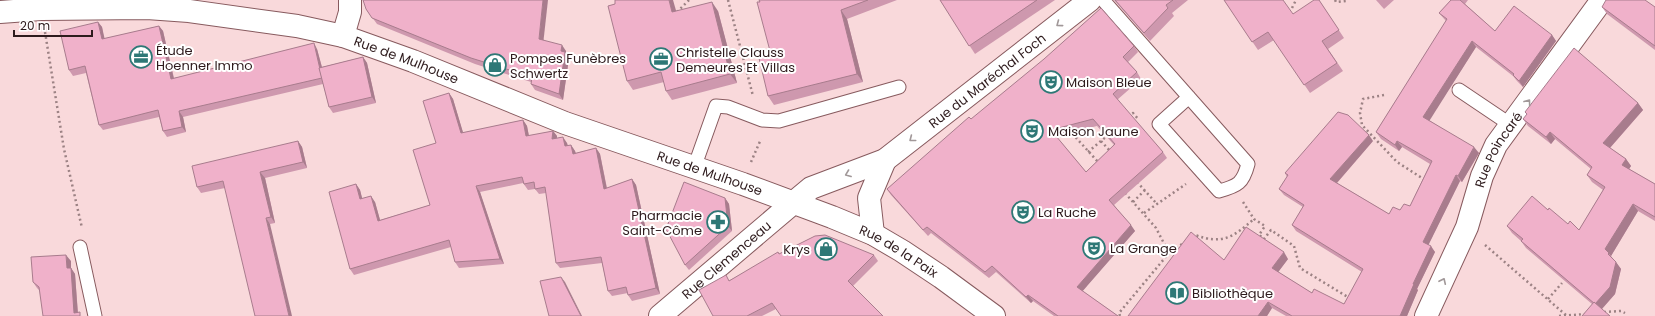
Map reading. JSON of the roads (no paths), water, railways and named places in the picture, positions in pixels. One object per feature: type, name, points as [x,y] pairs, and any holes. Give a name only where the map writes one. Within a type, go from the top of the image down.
[{"type":"street","points":[[343,36],[350,12],[350,0]]},
{"type":"street","name":"Rue du Maréchal Foch","points":[[794,203],[811,188],[885,160],[1090,0]]},
{"type":"street","name":"Rue Poincaré","points":[[1426,316],[1467,227],[1488,160],[1496,145],[1602,0]]},
{"type":"street","name":"Rue de Mulhouse","points":[[0,12],[64,9],[154,8],[189,11],[297,26],[343,36],[414,61],[565,123],[794,203]]},
{"type":"street","name":"Rue du Maréchal Foch","points":[[873,234],[869,198],[885,160]]},
{"type":"street","name":"Rue de la Paix","points":[[794,203],[873,234],[941,277],[994,316]]},
{"type":"street","name":"Rue Clemenceau","points":[[660,316],[794,203]]},
{"type":"lane","points":[[1103,0],[1189,97],[1248,164],[1244,178],[1234,187],[1219,191],[1159,124],[1189,97]]},
{"type":"lane","points":[[694,168],[716,106],[728,107],[762,120],[779,121],[899,87]]},
{"type":"lane","points":[[1459,90],[1510,125]]},
{"type":"lane","points":[[80,247],[95,316]]},
{"type":"place","name":"Étude Hoenner Immo","points":[[141,57]]},
{"type":"place","name":"Christelle Clauss Demeures Et Villas","points":[[661,59]]},
{"type":"place","name":"Pompes Funèbres Schwertz","points":[[495,65]]},
{"type":"place","name":"Maison Bleue","points":[[1051,82]]},
{"type":"place","name":"Maison Jaune","points":[[1032,131]]},
{"type":"place","name":"La Ruche","points":[[1023,212]]},
{"type":"place","name":"Pharmacie Saint-Côme","points":[[718,222]]},
{"type":"place","name":"La Grange","points":[[1094,248]]},
{"type":"place","name":"Krys","points":[[826,249]]},
{"type":"place","name":"Bibliothèque","points":[[1177,293]]}]
